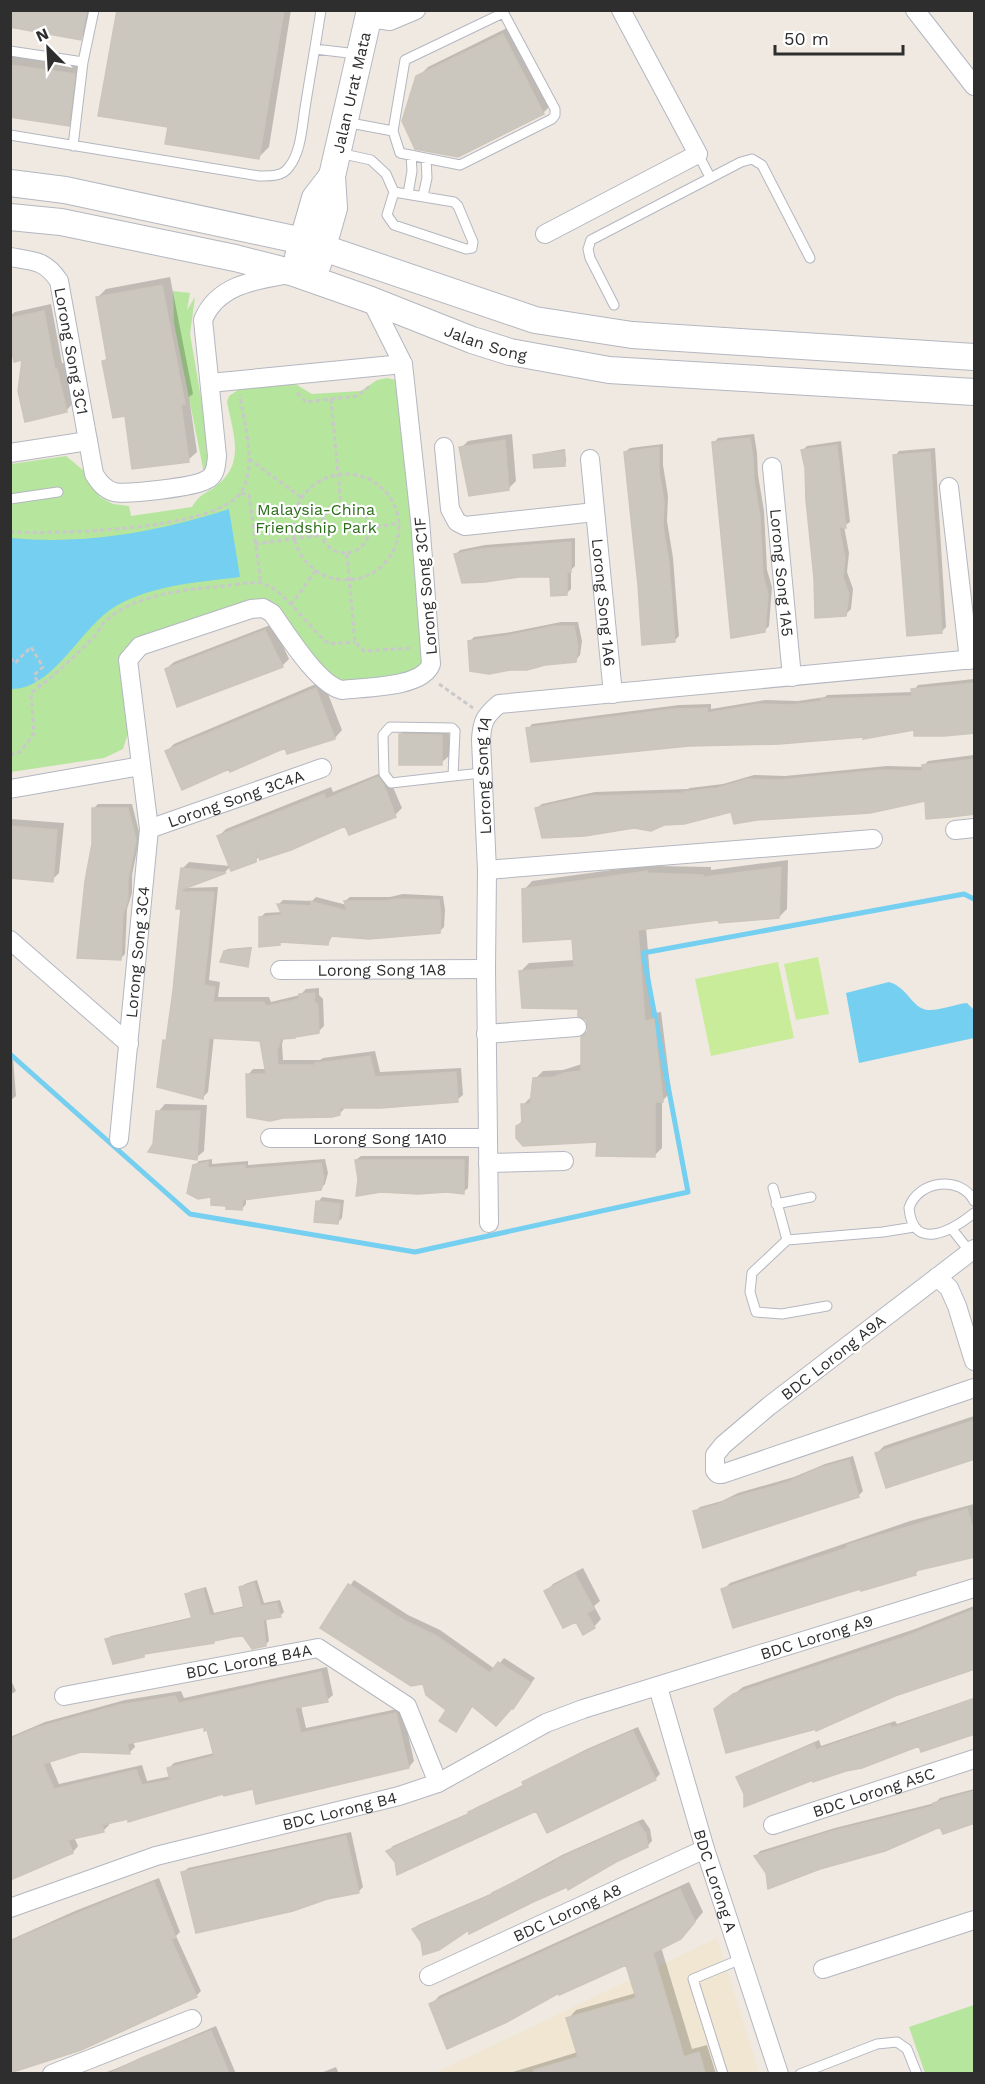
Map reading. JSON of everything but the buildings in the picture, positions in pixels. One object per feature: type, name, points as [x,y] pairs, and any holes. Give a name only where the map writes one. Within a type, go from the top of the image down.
[{"type":"main road","name":"Jalan Urat Mata","points":[[304,276],[313,245],[334,208],[334,164],[370,14]]},
{"type":"main road","points":[[10,183],[65,190],[313,245],[535,320],[632,335],[975,357]]},
{"type":"main road","name":"Jalan Song","points":[[10,217],[62,222],[223,256],[304,276],[472,340],[510,352],[609,370],[975,392]]},
{"type":"street","points":[[370,14],[390,21],[416,10]]},
{"type":"street","points":[[545,234],[698,154],[621,10]]},
{"type":"street","points":[[915,10],[975,86]]},
{"type":"street","name":"Lorong Song 3C1","points":[[10,257],[40,261],[52,269],[59,281],[94,474],[101,486],[114,492],[128,493],[195,484],[208,480],[215,471],[216,456],[210,383]]},
{"type":"street","points":[[304,276],[248,282],[220,296],[208,307],[203,320],[210,383],[403,364]]},
{"type":"street","name":"Lorong Song 3C1F","points":[[141,766],[128,660],[140,646],[251,609],[263,608],[272,613],[318,674],[334,688],[342,690],[409,682],[425,674],[431,664],[403,364],[371,300]]},
{"type":"street","points":[[10,453],[88,441]]},
{"type":"street","points":[[444,447],[450,509],[457,522],[465,526],[595,512]]},
{"type":"street","name":"Lorong Song 1A6","points":[[590,459],[613,694]]},
{"type":"street","name":"Lorong Song 1A5","points":[[772,467],[792,677]]},
{"type":"street","points":[[949,487],[972,660]]},
{"type":"street","name":"Lorong Song 1A","points":[[489,1223],[486,1034],[487,870],[482,773],[482,724],[486,717],[499,704],[972,660]]},
{"type":"street","points":[[10,789],[141,766]]},
{"type":"street","name":"Lorong Song 3C4","points":[[119,1139],[149,829],[141,766]]},
{"type":"street","name":"Lorong Song 3C4A","points":[[149,829],[322,768]]},
{"type":"street","points":[[955,830],[975,828]]},
{"type":"street","points":[[487,870],[873,839]]},
{"type":"street","points":[[10,940],[129,1044]]},
{"type":"street","name":"Lorong Song 1A8","points":[[280,970],[486,969]]},
{"type":"street","points":[[486,1034],[577,1028]]},
{"type":"street","name":"Lorong Song 1A10","points":[[270,1138],[488,1138]]},
{"type":"street","points":[[488,1163],[564,1161]]},
{"type":"street","name":"BDC Lorong A9A","points":[[972,1251],[769,1406],[723,1445],[714,1460],[715,1471],[722,1474],[975,1388]]},
{"type":"street","points":[[937,1277],[949,1288],[975,1362]]},
{"type":"street","name":"BDC Lorong A9","points":[[658,1687],[975,1588]]},
{"type":"street","name":"BDC Lorong B4A","points":[[64,1696],[318,1648],[407,1706],[438,1783]]},
{"type":"street","name":"BDC Lorong B4","points":[[10,1908],[156,1856],[399,1796],[438,1783],[546,1723],[583,1709],[658,1687]]},
{"type":"street","name":"BDC Lorong A","points":[[658,1687],[705,1849],[779,2073]]},
{"type":"street","name":"BDC Lorong A5C","points":[[773,1825],[975,1759]]},
{"type":"street","name":"BDC Lorong A8","points":[[429,1976],[705,1849]]},
{"type":"street","points":[[824,1969],[975,1920]]},
{"type":"street","points":[[52,2073],[192,2019]]},
{"type":"lane","points":[[73,146],[83,62],[94,10]]},
{"type":"lane","points":[[10,135],[259,176],[274,176],[282,173],[288,169],[293,160],[299,139],[321,10]]},
{"type":"lane","points":[[503,12],[555,109],[555,115],[552,119],[460,165],[400,153],[393,131],[405,60],[503,12]]},
{"type":"lane","points":[[315,49],[360,54]]},
{"type":"lane","points":[[10,51],[83,62]]},
{"type":"lane","points":[[344,122],[393,131]]},
{"type":"lane","points":[[698,154],[710,177]]},
{"type":"lane","points":[[408,194],[412,171],[411,155]]},
{"type":"lane","points":[[423,196],[427,178],[426,158]]},
{"type":"lane","points":[[614,305],[590,258],[588,249],[591,240],[710,177],[752,159],[762,165],[810,258]]},
{"type":"lane","points":[[334,164],[371,160],[386,174],[394,192],[387,215],[394,225],[466,249],[472,248],[473,242],[458,206],[454,202],[394,192]]},
{"type":"lane","points":[[10,499],[58,492]]},
{"type":"lane","points":[[453,776],[454,731],[452,728],[390,728],[386,730],[383,735],[384,774],[390,783],[482,773]]},
{"type":"lane","points":[[973,1218],[952,1229],[929,1234],[919,1232],[914,1227],[909,1208],[914,1197],[925,1189],[943,1184],[962,1188],[971,1194],[975,1201]]},
{"type":"lane","points":[[773,1188],[787,1240]]},
{"type":"lane","points":[[776,1203],[811,1197]]},
{"type":"lane","points":[[827,1306],[782,1314],[756,1312],[750,1292],[752,1273],[787,1240],[883,1232],[914,1227]]},
{"type":"lane","points":[[952,1229],[972,1251]]},
{"type":"lane","points":[[723,2073],[693,1979],[741,1959]]},
{"type":"lane","points":[[800,2073],[827,2069],[877,2044],[897,2042],[907,2049],[917,2073]]},
{"type":"path","points":[[293,391],[301,394],[306,402],[357,396],[374,384]]},
{"type":"path","points":[[10,532],[44,534],[124,530],[204,513],[226,504],[241,493],[247,479],[249,459],[239,392]]},
{"type":"path","points":[[331,399],[341,505]]},
{"type":"path","points":[[249,459],[302,498]]},
{"type":"path","points":[[339,475],[366,478],[387,493],[398,514],[398,537],[393,553],[379,569],[364,578],[350,580],[323,576],[302,559],[294,539],[292,521],[302,498],[312,486],[325,478],[339,475]]},
{"type":"path","points":[[241,493],[249,495],[261,583]]},
{"type":"path","points":[[341,505],[358,509],[366,518],[369,528],[363,545],[347,554],[333,550],[326,545],[321,535],[324,517],[341,505]]},
{"type":"path","points":[[255,544],[321,535]]},
{"type":"path","points":[[347,554],[355,642],[364,651],[423,648]]},
{"type":"path","points":[[291,606],[316,570]]},
{"type":"path","points":[[10,658],[15,663],[31,647],[43,667],[34,675],[39,684]]},
{"type":"path","points":[[425,674],[486,717]]},
{"type":"shaded area","points":[[717,1938],[759,2073],[433,2074],[448,2067]]},
{"type":"green space","points":[[173,291],[190,293],[187,310],[195,297],[190,334],[213,468],[204,473],[174,323]]},
{"type":"green space","name":"Malaysia-China Friendship Park","points":[[387,378],[396,380],[429,655],[412,678],[330,682],[267,603],[140,639],[124,649],[119,662],[128,733],[123,749],[104,758],[11,772],[11,464],[66,456],[89,475],[92,486],[100,497],[113,504],[129,506],[131,516],[192,507],[200,497],[225,477],[231,468],[235,447],[227,402],[229,396],[241,388],[285,382],[297,385],[312,394],[361,391],[377,380]]},
{"type":"green space","points":[[818,957],[829,1014],[796,1020],[784,964]]},
{"type":"green space","points":[[778,962],[794,1038],[711,1056],[695,979]]},
{"type":"green space","points":[[974,2005],[974,2073],[925,2073],[909,2027]]},
{"type":"water","points":[[229,509],[240,577],[161,589],[130,599],[103,615],[41,679],[26,687],[11,689],[11,538],[66,540],[121,535],[175,524]]},
{"type":"water","points":[[889,982],[901,989],[918,1006],[928,1010],[967,1003],[974,1010],[974,1038],[859,1063],[846,993]]},
{"type":"waterway","points":[[10,1054],[190,1214],[415,1252],[688,1192],[643,953],[964,894],[974,899]]}]
